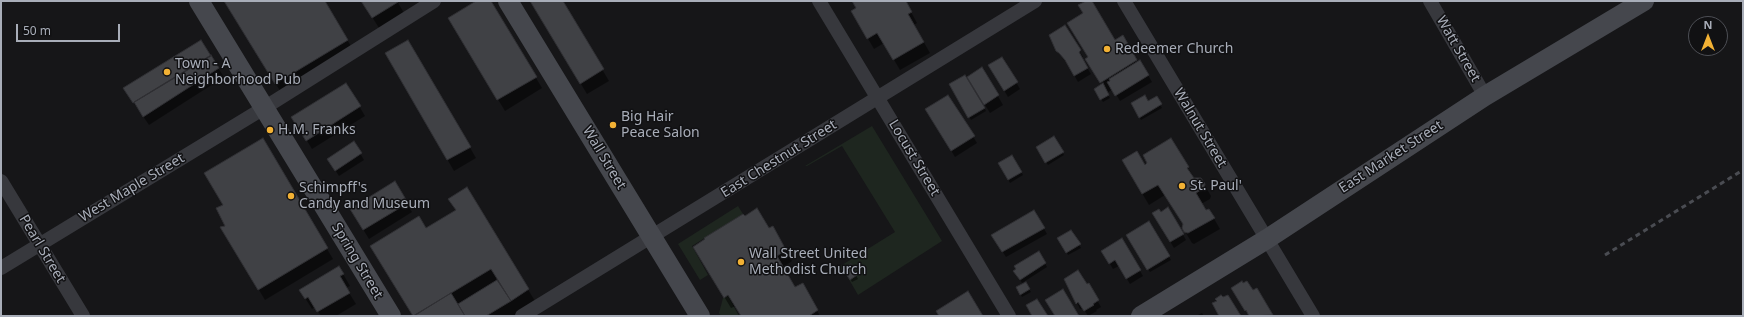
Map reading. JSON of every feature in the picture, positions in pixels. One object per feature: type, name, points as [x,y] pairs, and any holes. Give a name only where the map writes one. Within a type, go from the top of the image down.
[{"type":"main road","name":"Spring Street","points":[[198,1],[391,316]]},
{"type":"main road","name":"Wall Street","points":[[508,1],[700,316]]},
{"type":"main road","name":"East Market Street","points":[[1141,316],[1267,239],[1485,96],[1644,1]]},
{"type":"street","name":"West Maple Street","points":[[1,268],[264,108],[434,1]]},
{"type":"street","name":"Locust Street","points":[[819,1],[1009,316]]},
{"type":"street","name":"East Chestnut Street","points":[[522,316],[1035,1]]},
{"type":"street","name":"Walnut Street","points":[[1124,1],[1313,316]]},
{"type":"street","name":"Watt Street","points":[[1430,1],[1485,96]]},
{"type":"street","name":"Pearl Street","points":[[1,181],[83,316]]},
{"type":"shaded area","points":[[872,126],[942,241],[858,295],[843,269],[836,273],[834,270],[895,232],[842,146],[805,166]]},
{"type":"shaded area","points":[[738,206],[743,214],[692,246],[708,275],[700,280],[678,244]]},
{"type":"shaded area","points":[[728,296],[739,316],[721,316],[719,313],[723,298]]},
{"type":"building","points":[[224,1],[325,1],[348,40],[275,84]]},
{"type":"building","points":[[361,1],[398,1],[398,2],[372,18]]},
{"type":"building","points":[[476,1],[491,1],[537,77],[497,100],[448,18]]},
{"type":"building","points":[[530,1],[563,1],[604,69],[580,84]]},
{"type":"building","points":[[852,1],[906,1],[912,12],[908,14],[924,42],[893,60],[877,33],[867,39],[851,11],[856,8]]},
{"type":"building","name":"Redeemer Church","points":[[1086,1],[1092,1],[1115,40],[1123,35],[1137,60],[1100,83],[1085,59],[1088,57],[1067,23],[1083,13],[1078,5]]},
{"type":"building","points":[[1065,25],[1081,50],[1079,52],[1088,68],[1074,76],[1065,60],[1056,51],[1049,35]]},
{"type":"building","name":"Town - A Neighborhood Pub","points":[[201,40],[211,56],[133,103],[123,88]]},
{"type":"building","points":[[408,40],[471,147],[447,160],[385,53]]},
{"type":"building","points":[[211,55],[219,68],[143,117],[134,102]]},
{"type":"building","points":[[1002,57],[1018,82],[1004,91],[988,65]]},
{"type":"building","points":[[1140,60],[1149,75],[1115,96],[1107,82],[1110,81],[1109,79]]},
{"type":"building","points":[[982,67],[999,95],[984,105],[967,77]]},
{"type":"building","points":[[965,75],[985,108],[968,118],[949,84]]},
{"type":"building","points":[[346,83],[361,106],[306,141],[291,117]]},
{"type":"building","points":[[1103,83],[1109,95],[1100,100],[1094,89]]},
{"type":"building","points":[[948,95],[975,136],[951,151],[925,109]]},
{"type":"building","points":[[1145,95],[1148,101],[1157,96],[1162,104],[1139,118],[1131,103]]},
{"type":"building","points":[[1054,136],[1064,152],[1045,163],[1036,147]]},
{"type":"building","points":[[263,138],[328,248],[258,290],[220,227],[225,226],[216,208],[223,205],[204,173]]},
{"type":"building","name":"St. Paul'","points":[[1171,138],[1194,178],[1201,178],[1205,184],[1204,188],[1196,193],[1206,210],[1209,209],[1215,218],[1188,233],[1184,232],[1182,228],[1183,224],[1158,185],[1142,194],[1122,160],[1137,151],[1145,165],[1147,163],[1143,155]]},
{"type":"building","points":[[354,141],[362,153],[335,171],[327,159]]},
{"type":"building","points":[[1012,155],[1022,172],[1008,180],[998,163]]},
{"type":"building","points":[[395,181],[408,203],[363,230],[350,209]]},
{"type":"building","points":[[467,187],[529,289],[511,301],[491,269],[413,316],[370,246],[419,216],[426,228],[456,210],[448,199]]},
{"type":"building","points":[[1168,207],[1184,234],[1170,242],[1152,213],[1159,209],[1161,212]]},
{"type":"building","name":"Wall Street United Methodist Church","points":[[757,208],[769,228],[773,226],[786,250],[777,256],[795,287],[803,283],[818,310],[809,316],[741,316],[728,295],[724,298],[693,247],[705,239],[704,238],[743,214],[745,216]]},
{"type":"building","points":[[1034,210],[1045,228],[1002,252],[991,235]]},
{"type":"building","points":[[1149,221],[1170,256],[1147,270],[1126,235]]},
{"type":"building","points":[[1071,230],[1081,244],[1066,253],[1057,238]]},
{"type":"building","points":[[1122,238],[1141,270],[1126,279],[1115,260],[1109,264],[1101,251]]},
{"type":"building","points":[[1039,251],[1046,263],[1020,280],[1013,271],[1016,269],[1014,266]]},
{"type":"building","points":[[851,264],[857,275],[850,280],[843,269]]},
{"type":"building","points":[[339,266],[344,274],[340,276],[350,293],[317,312],[308,297],[305,299],[299,290]]},
{"type":"building","points":[[1078,270],[1087,284],[1089,283],[1099,300],[1084,311],[1078,302],[1076,304],[1064,279]]},
{"type":"building","points":[[497,280],[511,301],[486,316],[465,316],[458,304]]},
{"type":"building","points":[[1242,281],[1243,283],[1247,281],[1253,290],[1257,288],[1273,315],[1249,316],[1231,288]]},
{"type":"building","points":[[1026,282],[1030,289],[1020,295],[1016,287]]},
{"type":"building","points":[[1063,289],[1079,316],[1055,316],[1045,300]]},
{"type":"building","points":[[968,291],[983,316],[939,316],[936,311]]},
{"type":"building","points":[[451,293],[465,316],[414,316]]},
{"type":"building","points":[[1221,295],[1223,297],[1228,295],[1241,316],[1219,316],[1212,303],[1217,301],[1215,299]]},
{"type":"building","points":[[1037,299],[1048,316],[1032,316],[1026,305]]},
{"type":"railway","points":[[1605,255],[1743,170]]},
{"type":"place","name":"Redeemer Church","points":[[1107,49]]},
{"type":"place","name":"Town - A Neighborhood Pub","points":[[167,72]]},
{"type":"place","name":"Big Hair Peace Salon","points":[[613,125]]},
{"type":"place","name":"H.M. Franks","points":[[270,130]]},
{"type":"place","name":"St. Paul'","points":[[1182,186]]},
{"type":"place","name":"Schimpff's Candy and Museum","points":[[291,196]]},
{"type":"place","name":"Wall Street United Methodist Church","points":[[741,262]]}]
